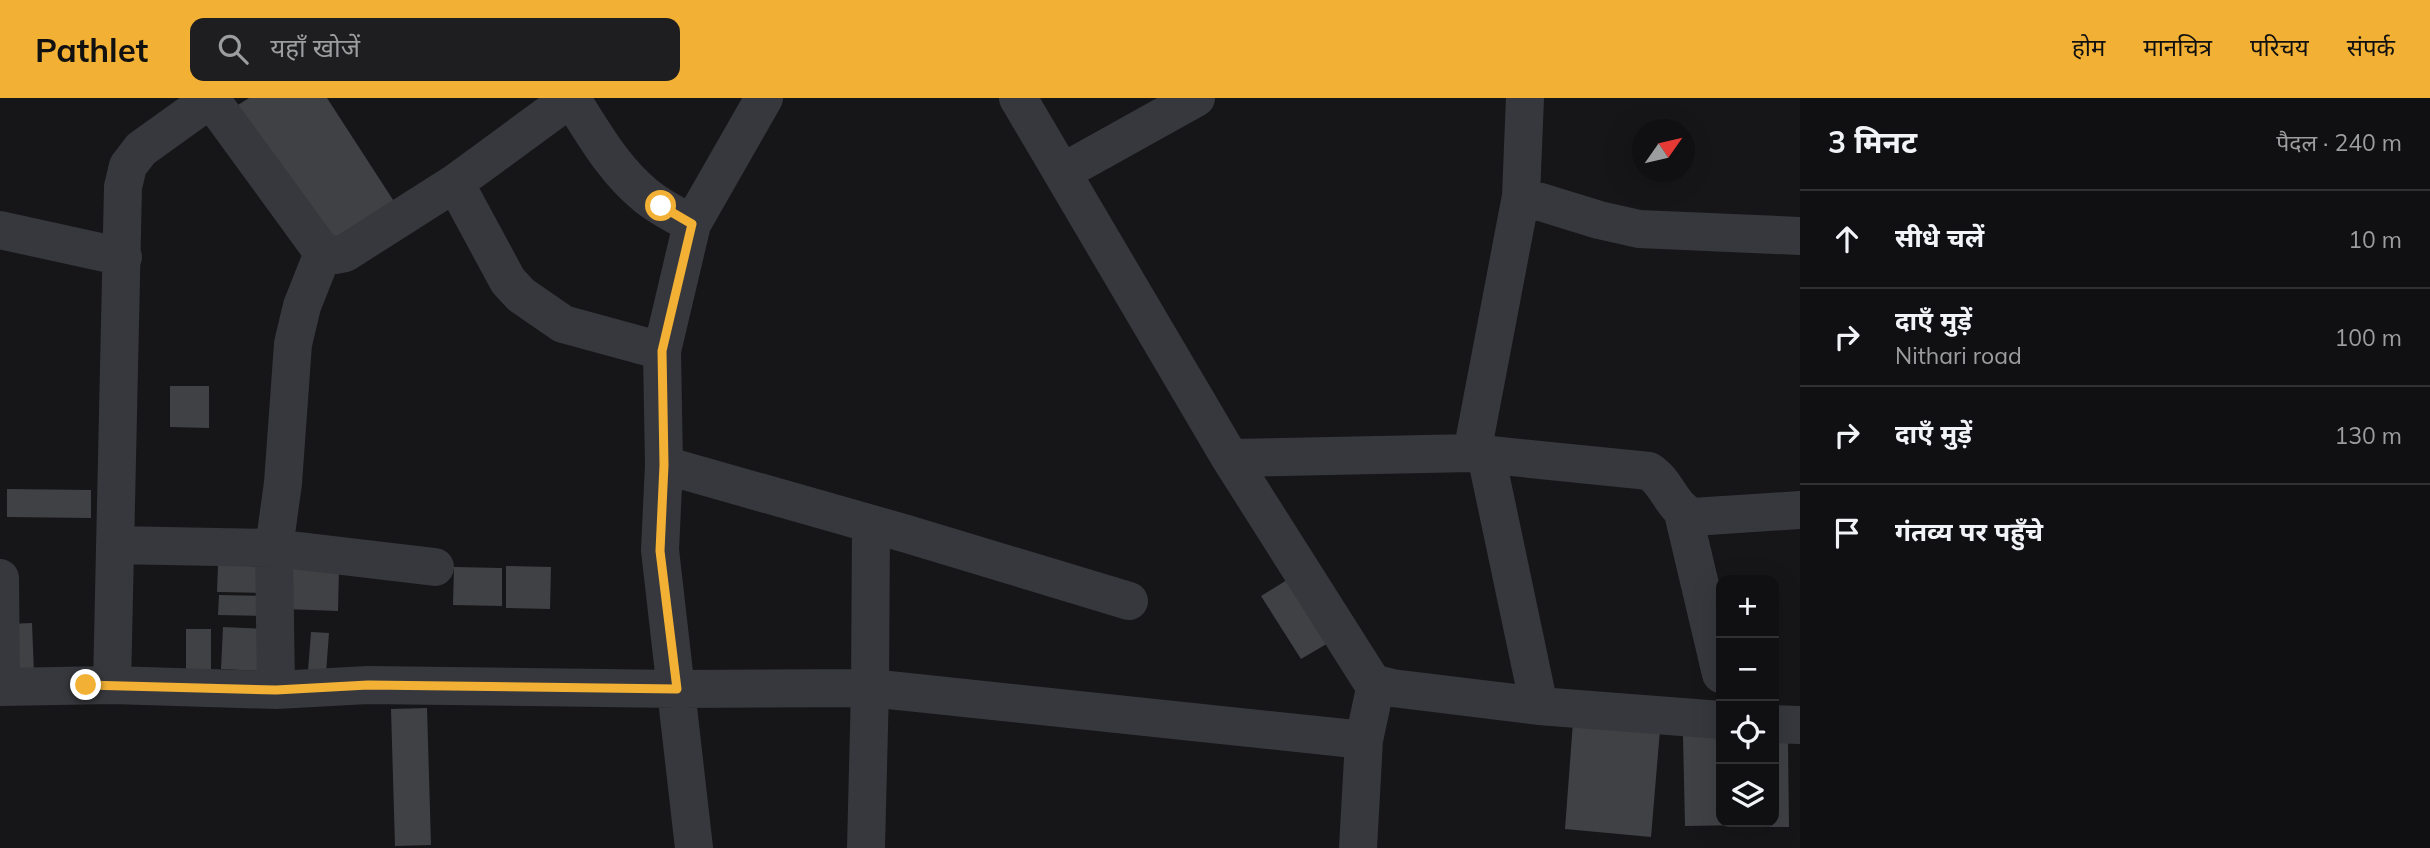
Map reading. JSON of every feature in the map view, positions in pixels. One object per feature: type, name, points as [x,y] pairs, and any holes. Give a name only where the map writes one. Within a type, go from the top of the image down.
[{"type":"street","points":[[112,685],[123,187],[128,166],[141,149],[211,98],[323,253],[335,255],[345,253],[455,183],[571,98],[601,146],[629,181],[646,196],[692,224]]},
{"type":"street","points":[[694,848],[660,551],[664,465],[662,351],[692,224],[764,98]]},
{"type":"street","points":[[1018,98],[1230,457],[1365,671],[1376,684],[1539,706],[1716,720]]},
{"type":"street","points":[[1063,172],[1196,98]]},
{"type":"street","points":[[1525,98],[1521,196],[1479,454],[1539,706]]},
{"type":"street","points":[[455,183],[508,281],[521,295],[563,324],[662,351]]},
{"type":"street","points":[[1521,196],[1599,220],[1639,229],[1800,236]]},
{"type":"street","points":[[0,230],[123,257]]},
{"type":"street","points":[[276,690],[274,548],[283,483],[293,344],[302,306],[323,253]]},
{"type":"street","points":[[1230,457],[1479,454],[1649,471],[1660,478],[1668,495],[1683,513],[1716,653]]},
{"type":"street","points":[[664,465],[1129,601]]},
{"type":"street","points":[[1683,513],[1704,517],[1800,510]]},
{"type":"street","points":[[866,848],[871,525]]},
{"type":"street","points":[[115,545],[274,548],[435,567]]},
{"type":"street","points":[[0,578],[1,687],[112,685],[276,690],[368,685],[677,689],[870,688],[1364,740]]},
{"type":"street","points":[[1358,848],[1364,740],[1376,684]]},
{"type":"street","points":[[1779,724],[1800,725]]},
{"type":"building","points":[[249,98],[327,98],[397,206],[331,249],[238,105]]},
{"type":"building","points":[[170,386],[209,386],[209,428],[170,427]]},
{"type":"building","points":[[7,489],[91,490],[91,518],[7,517]]},
{"type":"building","points":[[218,565],[268,567],[268,593],[217,592]]},
{"type":"building","points":[[287,566],[339,568],[338,611],[285,609]]},
{"type":"building","points":[[506,566],[551,567],[550,609],[506,608]]},
{"type":"building","points":[[454,567],[502,568],[502,606],[453,605]]},
{"type":"building","points":[[1295,575],[1335,639],[1301,659],[1261,596]]},
{"type":"building","points":[[219,595],[269,596],[269,616],[218,615]]},
{"type":"building","points":[[32,623],[34,673],[8,674],[6,624]]},
{"type":"building","points":[[223,627],[265,629],[264,671],[221,669]]},
{"type":"building","points":[[186,629],[211,629],[211,677],[186,677]]},
{"type":"building","points":[[311,632],[329,633],[326,673],[308,671]]},
{"type":"building","points":[[427,708],[431,845],[395,846],[391,709]]},
{"type":"building","points":[[1573,722],[1660,730],[1651,837],[1565,829]]},
{"type":"building","points":[[1683,736],[1716,736],[1716,826],[1685,826]]},
{"type":"building","points":[[1779,743],[1788,743],[1789,827],[1779,827]]},
{"type":"route","points":[[86,685],[276,690],[368,685],[677,689],[660,551],[664,465],[662,351],[692,224],[661,206]]}]
